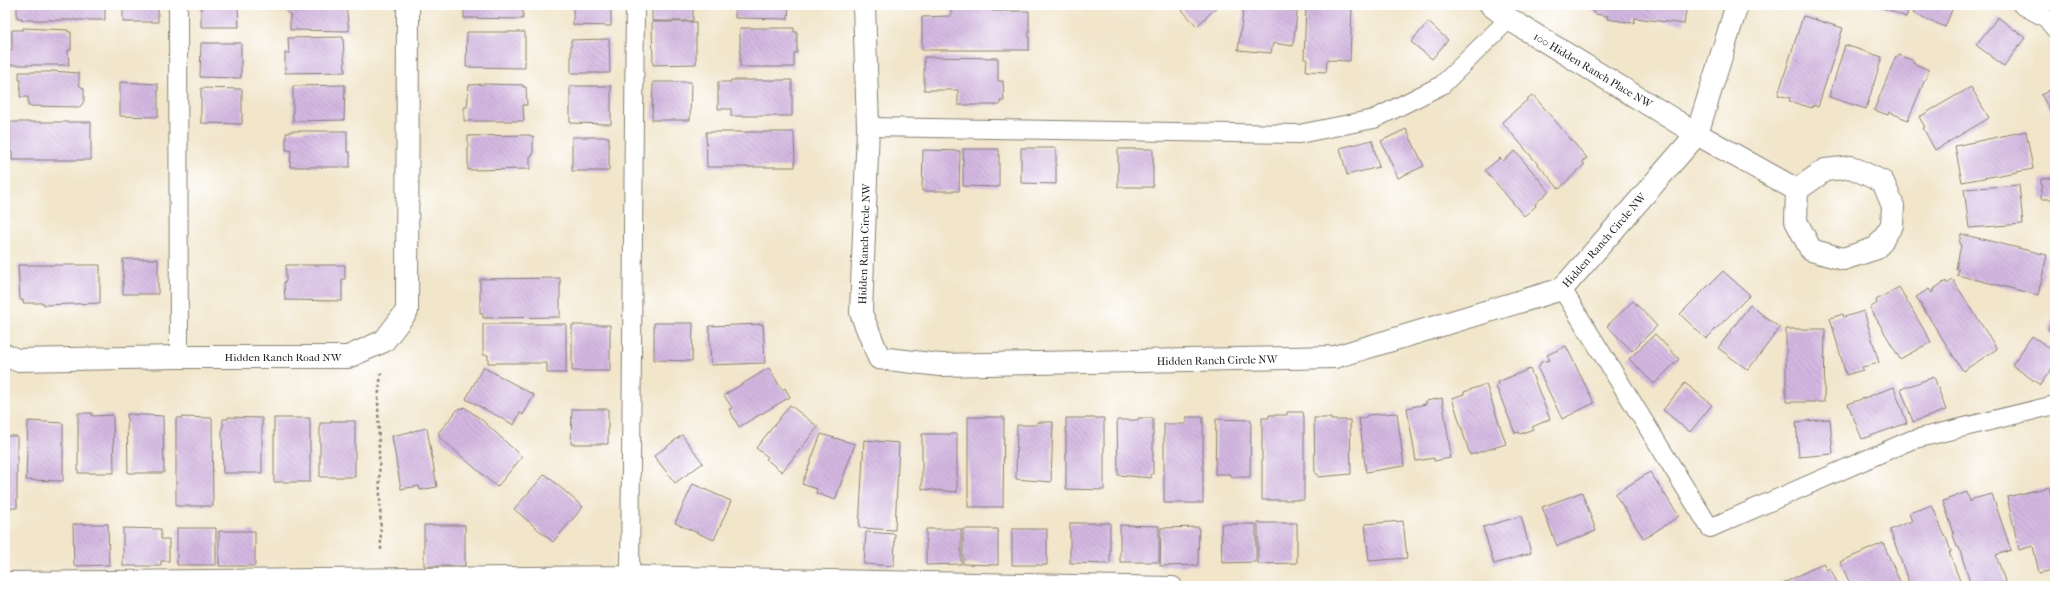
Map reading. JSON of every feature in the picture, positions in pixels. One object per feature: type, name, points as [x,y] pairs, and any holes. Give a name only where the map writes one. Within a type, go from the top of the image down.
[{"type":"street","name":"Hidden Ranch Road NW","points":[[5,355],[17,360],[179,356],[348,356],[384,341],[407,311],[408,5]]},
{"type":"street","name":"Hidden Ranch Circle NW","points":[[864,5],[868,127],[861,313],[879,358],[940,365],[1335,357],[1562,289],[1696,134],[1737,5]]},
{"type":"street","name":"100 Hidden Ranch Place NW","points":[[1491,5],[1509,20],[1696,134],[1797,190]]},
{"type":"street","points":[[1851,167],[1883,182],[1893,206],[1892,225],[1877,248],[1843,259],[1811,250],[1796,221],[1797,190],[1824,170],[1851,167]]},
{"type":"lane","points":[[178,5],[179,356]]},
{"type":"lane","points":[[630,575],[635,5]]},
{"type":"lane","points":[[2022,5],[2046,18],[2055,29]]},
{"type":"lane","points":[[868,127],[1299,134],[1374,119],[1442,85],[1509,20]]},
{"type":"lane","points":[[1562,289],[1710,528],[1911,440],[2055,405]]},
{"type":"lane","points":[[5,581],[630,575],[1173,586]]},
{"type":"path","points":[[382,577],[378,400],[384,341]]},
{"type":"building","points":[[17,5],[105,5],[105,20],[22,20],[22,18],[17,18]]},
{"type":"building","points":[[123,5],[158,5],[158,22],[123,22]]},
{"type":"building","points":[[201,5],[238,5],[239,27],[201,27]]},
{"type":"building","points":[[287,5],[346,5],[349,31],[290,30],[290,13],[287,13]]},
{"type":"building","points":[[464,5],[523,5],[523,19],[464,18]]},
{"type":"building","points":[[573,5],[611,5],[611,26],[573,25]]},
{"type":"building","points":[[652,5],[693,5],[693,21],[652,21]]},
{"type":"building","points":[[735,5],[789,5],[788,19],[735,18]]},
{"type":"building","points":[[951,5],[992,5],[992,11],[1029,11],[1029,50],[922,50],[922,17],[951,16]]},
{"type":"building","points":[[1181,5],[1219,5],[1197,26],[1179,7]]},
{"type":"building","points":[[1244,5],[1298,5],[1293,46],[1273,43],[1271,53],[1238,50]]},
{"type":"building","points":[[1306,5],[1352,5],[1350,61],[1327,60],[1326,72],[1306,71],[1307,59],[1304,59]]},
{"type":"building","points":[[1586,5],[1687,5],[1684,24],[1635,18],[1634,23],[1607,19],[1608,16],[1595,14],[1595,12],[1591,11]]},
{"type":"building","points":[[1876,5],[1910,5],[1906,17]]},
{"type":"building","points":[[1917,5],[1954,5],[1945,27],[1913,13]]},
{"type":"building","points":[[1803,16],[1843,28],[1818,107],[1813,105],[1812,108],[1789,101],[1790,98],[1778,95]]},
{"type":"building","points":[[1998,17],[2025,38],[2004,66],[1976,45]]},
{"type":"building","points":[[652,22],[696,22],[696,64],[653,65]]},
{"type":"building","points":[[1428,22],[1448,40],[1432,59],[1411,42]]},
{"type":"building","points":[[23,28],[68,30],[68,32],[71,32],[71,50],[68,50],[69,65],[8,65],[9,51],[12,51],[12,30],[23,30]]},
{"type":"building","points":[[740,28],[794,28],[794,32],[797,32],[797,53],[794,53],[794,67],[740,67]]},
{"type":"building","points":[[467,32],[525,32],[525,68],[466,67]]},
{"type":"building","points":[[343,37],[345,72],[285,73],[285,53],[289,53],[288,38]]},
{"type":"building","points":[[609,39],[610,73],[571,73],[571,40]]},
{"type":"building","points":[[201,43],[241,43],[241,78],[200,77]]},
{"type":"building","points":[[1845,45],[1882,57],[1866,109],[1829,97]]},
{"type":"building","points":[[1899,55],[1914,61],[1913,63],[1929,70],[1908,120],[1889,112],[1888,115],[1874,110],[1896,56],[1898,57]]},
{"type":"building","points":[[924,57],[998,58],[998,81],[1003,81],[1004,101],[1000,101],[1000,105],[958,105],[958,90],[924,90]]},
{"type":"building","points":[[51,71],[79,73],[79,85],[84,89],[84,101],[80,107],[28,106],[28,97],[20,97],[21,80],[19,80],[19,72]]},
{"type":"building","points":[[731,80],[792,80],[792,116],[731,116],[731,109],[718,109],[718,82],[731,82]]},
{"type":"building","points":[[120,82],[158,84],[158,117],[120,116]]},
{"type":"building","points":[[653,82],[691,82],[690,120],[652,120]]},
{"type":"building","points":[[345,85],[344,120],[293,121],[293,86]]},
{"type":"building","points":[[469,85],[523,85],[523,87],[526,87],[527,105],[523,105],[524,121],[464,121],[464,107],[467,107]]},
{"type":"building","points":[[570,86],[611,86],[611,124],[570,123]]},
{"type":"building","points":[[1971,87],[1989,118],[1935,150],[1919,117]]},
{"type":"building","points":[[2055,87],[2055,118],[2041,95]]},
{"type":"building","points":[[201,88],[242,89],[242,124],[201,123]]},
{"type":"building","points":[[1533,95],[1587,158],[1582,162],[1585,164],[1559,189],[1502,122]]},
{"type":"building","points":[[10,122],[91,122],[91,160],[12,160],[12,152],[10,152]]},
{"type":"building","points":[[1406,129],[1424,166],[1398,178],[1381,141]]},
{"type":"building","points":[[290,131],[347,131],[347,152],[350,152],[350,167],[290,167],[291,150],[286,150],[286,133],[290,133]]},
{"type":"building","points":[[2026,131],[2033,169],[1962,182],[1955,146]]},
{"type":"building","points":[[706,132],[794,132],[795,167],[707,167]]},
{"type":"building","points":[[468,136],[533,136],[533,156],[530,156],[530,169],[468,170]]},
{"type":"building","points":[[572,137],[609,137],[609,171],[572,171]]},
{"type":"building","points":[[1372,140],[1379,167],[1347,175],[1340,148]]},
{"type":"building","points":[[1021,148],[1056,148],[1056,184],[1021,183]]},
{"type":"building","points":[[963,149],[999,149],[999,187],[963,186]]},
{"type":"building","points":[[1118,149],[1153,149],[1153,187],[1118,187]]},
{"type":"building","points":[[923,150],[960,151],[959,191],[922,191]]},
{"type":"building","points":[[1515,151],[1549,191],[1535,204],[1536,206],[1524,216],[1485,170],[1500,158],[1503,161]]},
{"type":"building","points":[[2055,178],[2055,199],[2041,199],[2041,179]]},
{"type":"building","points":[[2019,185],[2023,224],[1969,228],[1964,189]]},
{"type":"building","points":[[1961,234],[2047,255],[2038,295],[1957,275],[1959,269],[1956,269],[1961,245],[1959,244]]},
{"type":"building","points":[[123,259],[158,259],[158,294],[123,294]]},
{"type":"building","points":[[18,265],[100,265],[100,303],[44,305],[44,303],[23,303],[23,300],[20,300]]},
{"type":"building","points":[[286,265],[345,265],[345,279],[342,279],[342,301],[285,300],[284,282],[286,281]]},
{"type":"building","points":[[1723,271],[1750,295],[1706,339],[1680,314]]},
{"type":"building","points":[[560,278],[560,317],[483,318],[483,314],[480,314],[480,279]]},
{"type":"building","points":[[1953,280],[1997,349],[1963,371],[1916,297],[1929,289],[1932,293],[1934,291],[1932,290],[1946,281],[1947,284]]},
{"type":"building","points":[[1899,287],[1931,342],[1900,359],[1870,308],[1877,303],[1876,300]]},
{"type":"building","points":[[1633,301],[1657,326],[1632,351],[1607,326]]},
{"type":"building","points":[[1750,305],[1780,328],[1748,370],[1718,348]]},
{"type":"building","points":[[1864,311],[1879,363],[1862,367],[1863,370],[1846,375],[1830,318],[1843,314],[1844,317]]},
{"type":"building","points":[[2055,319],[2055,339],[2048,329],[2052,320]]},
{"type":"building","points":[[654,323],[693,323],[692,361],[654,360]]},
{"type":"building","points":[[483,324],[566,324],[566,373],[547,373],[547,363],[488,363],[488,355],[483,355]]},
{"type":"building","points":[[763,324],[765,363],[711,365],[709,326]]},
{"type":"building","points":[[572,325],[610,325],[610,371],[572,371]]},
{"type":"building","points":[[1786,329],[1825,329],[1824,402],[1786,402]]},
{"type":"building","points":[[1655,334],[1679,359],[1654,384],[1629,359]]},
{"type":"building","points":[[2032,336],[2055,352],[2055,364],[2040,385],[2012,365]]},
{"type":"building","points":[[1566,346],[1594,403],[1562,419],[1538,369],[1541,362],[1550,360],[1547,355]]},
{"type":"building","points":[[483,367],[534,395],[523,415],[520,413],[514,425],[466,399]]},
{"type":"building","points":[[769,368],[782,390],[785,388],[790,397],[739,427],[729,409],[732,408],[724,395]]},
{"type":"building","points":[[1530,369],[1550,419],[1532,427],[1533,429],[1520,434],[1519,432],[1515,433],[1496,386],[1498,385],[1497,382]]},
{"type":"building","points":[[1934,377],[1946,410],[1913,422],[1901,389]]},
{"type":"building","points":[[1685,383],[1712,405],[1690,432],[1663,410]]},
{"type":"building","points":[[1486,384],[1506,444],[1470,455],[1452,398]]},
{"type":"building","points":[[1894,387],[1907,423],[1862,439],[1848,404]]},
{"type":"building","points":[[1442,398],[1451,455],[1449,455],[1450,458],[1434,461],[1434,458],[1416,461],[1407,408],[1426,404],[1426,401]]},
{"type":"building","points":[[790,405],[818,427],[782,472],[766,459],[768,457],[756,448]]},
{"type":"building","points":[[460,407],[462,409],[464,407],[481,419],[522,457],[497,487],[439,437],[440,435],[438,433]]},
{"type":"building","points":[[572,409],[608,409],[608,444],[571,444]]},
{"type":"building","points":[[1287,412],[1303,412],[1304,500],[1262,500],[1262,418],[1269,418],[1269,415],[1287,415]]},
{"type":"building","points":[[78,413],[92,413],[92,416],[113,415],[114,473],[78,473]]},
{"type":"building","points":[[1397,413],[1404,466],[1366,472],[1359,418],[1365,418],[1367,415]]},
{"type":"building","points":[[127,414],[163,416],[164,473],[128,473]]},
{"type":"building","points":[[228,417],[262,418],[262,473],[223,473],[222,427],[223,419],[228,419]]},
{"type":"building","points":[[968,417],[1004,417],[1003,507],[968,507]]},
{"type":"building","points":[[1186,417],[1203,417],[1203,503],[1164,503],[1164,424],[1186,424]]},
{"type":"building","points":[[176,418],[212,418],[213,506],[176,506]]},
{"type":"building","points":[[274,418],[310,418],[310,482],[274,482]]},
{"type":"building","points":[[1066,418],[1104,418],[1104,490],[1066,489]]},
{"type":"building","points":[[1138,418],[1153,418],[1153,474],[1151,474],[1151,478],[1118,475],[1117,420],[1138,420]]},
{"type":"building","points":[[1314,418],[1350,420],[1351,474],[1318,477],[1318,474],[1315,474]]},
{"type":"building","points":[[1216,419],[1251,420],[1250,477],[1231,477],[1231,474],[1215,474]]},
{"type":"building","points":[[1830,419],[1833,454],[1799,457],[1796,422]]},
{"type":"building","points":[[28,421],[63,423],[63,481],[26,480]]},
{"type":"building","points":[[331,421],[355,421],[355,477],[320,477],[320,423],[331,423]]},
{"type":"building","points":[[1037,422],[1053,422],[1051,482],[1016,479],[1017,425],[1037,425]]},
{"type":"building","points":[[427,428],[437,487],[420,490],[419,486],[401,489],[392,436]]},
{"type":"building","points":[[821,434],[855,444],[835,500],[816,493],[817,489],[802,484]]},
{"type":"building","points":[[922,434],[957,434],[957,492],[922,489]]},
{"type":"building","points":[[682,435],[703,463],[675,483],[654,456]]},
{"type":"building","points":[[5,436],[17,436],[17,508],[5,508]]},
{"type":"building","points":[[864,440],[899,443],[895,530],[859,528]]},
{"type":"building","points":[[1650,472],[1679,516],[1644,539],[1615,494]]},
{"type":"building","points":[[545,474],[583,507],[553,542],[514,509]]},
{"type":"building","points":[[693,484],[731,501],[714,540],[675,523]]},
{"type":"building","points":[[2049,487],[2055,512],[2055,570],[2039,573],[2033,546],[2019,550],[2007,497]]},
{"type":"building","points":[[1582,492],[1596,531],[1557,546],[1542,507]]},
{"type":"building","points":[[1967,492],[1970,502],[1973,499],[1992,494],[2011,550],[1996,555],[2006,584],[2000,586],[1971,586],[1943,501]]},
{"type":"building","points":[[1932,505],[1946,537],[1951,552],[1949,552],[1962,586],[1924,586],[1922,581],[1910,586],[1890,530],[1908,522],[1912,522],[1909,513]]},
{"type":"building","points":[[1521,516],[1531,553],[1494,564],[1483,527]]},
{"type":"building","points":[[1403,521],[1407,558],[1369,561],[1365,524]]},
{"type":"building","points":[[1070,523],[1110,523],[1110,564],[1070,563]]},
{"type":"building","points":[[1258,523],[1297,523],[1297,563],[1258,564]]},
{"type":"building","points":[[73,524],[108,524],[109,565],[74,566]]},
{"type":"building","points":[[1221,524],[1256,524],[1256,562],[1222,563]]},
{"type":"building","points":[[424,525],[465,525],[465,566],[424,566]]},
{"type":"building","points":[[1120,525],[1159,526],[1159,562],[1120,562]]},
{"type":"building","points":[[1199,527],[1198,565],[1160,566],[1161,528]]},
{"type":"building","points":[[123,528],[161,529],[161,539],[169,539],[169,561],[161,561],[161,566],[123,566]]},
{"type":"building","points":[[177,528],[216,528],[216,565],[177,565]]},
{"type":"building","points":[[926,529],[961,529],[961,564],[926,565]]},
{"type":"building","points":[[963,529],[998,529],[998,565],[963,564]]},
{"type":"building","points":[[1012,529],[1047,529],[1047,565],[1012,565]]},
{"type":"building","points":[[219,531],[255,531],[255,566],[219,566]]},
{"type":"building","points":[[866,532],[895,534],[894,566],[864,564]]},
{"type":"building","points":[[1883,543],[1902,586],[1851,586],[1840,562]]},
{"type":"building","points":[[1823,563],[1827,570],[1830,568],[1839,586],[1786,586],[1784,583]]}]
